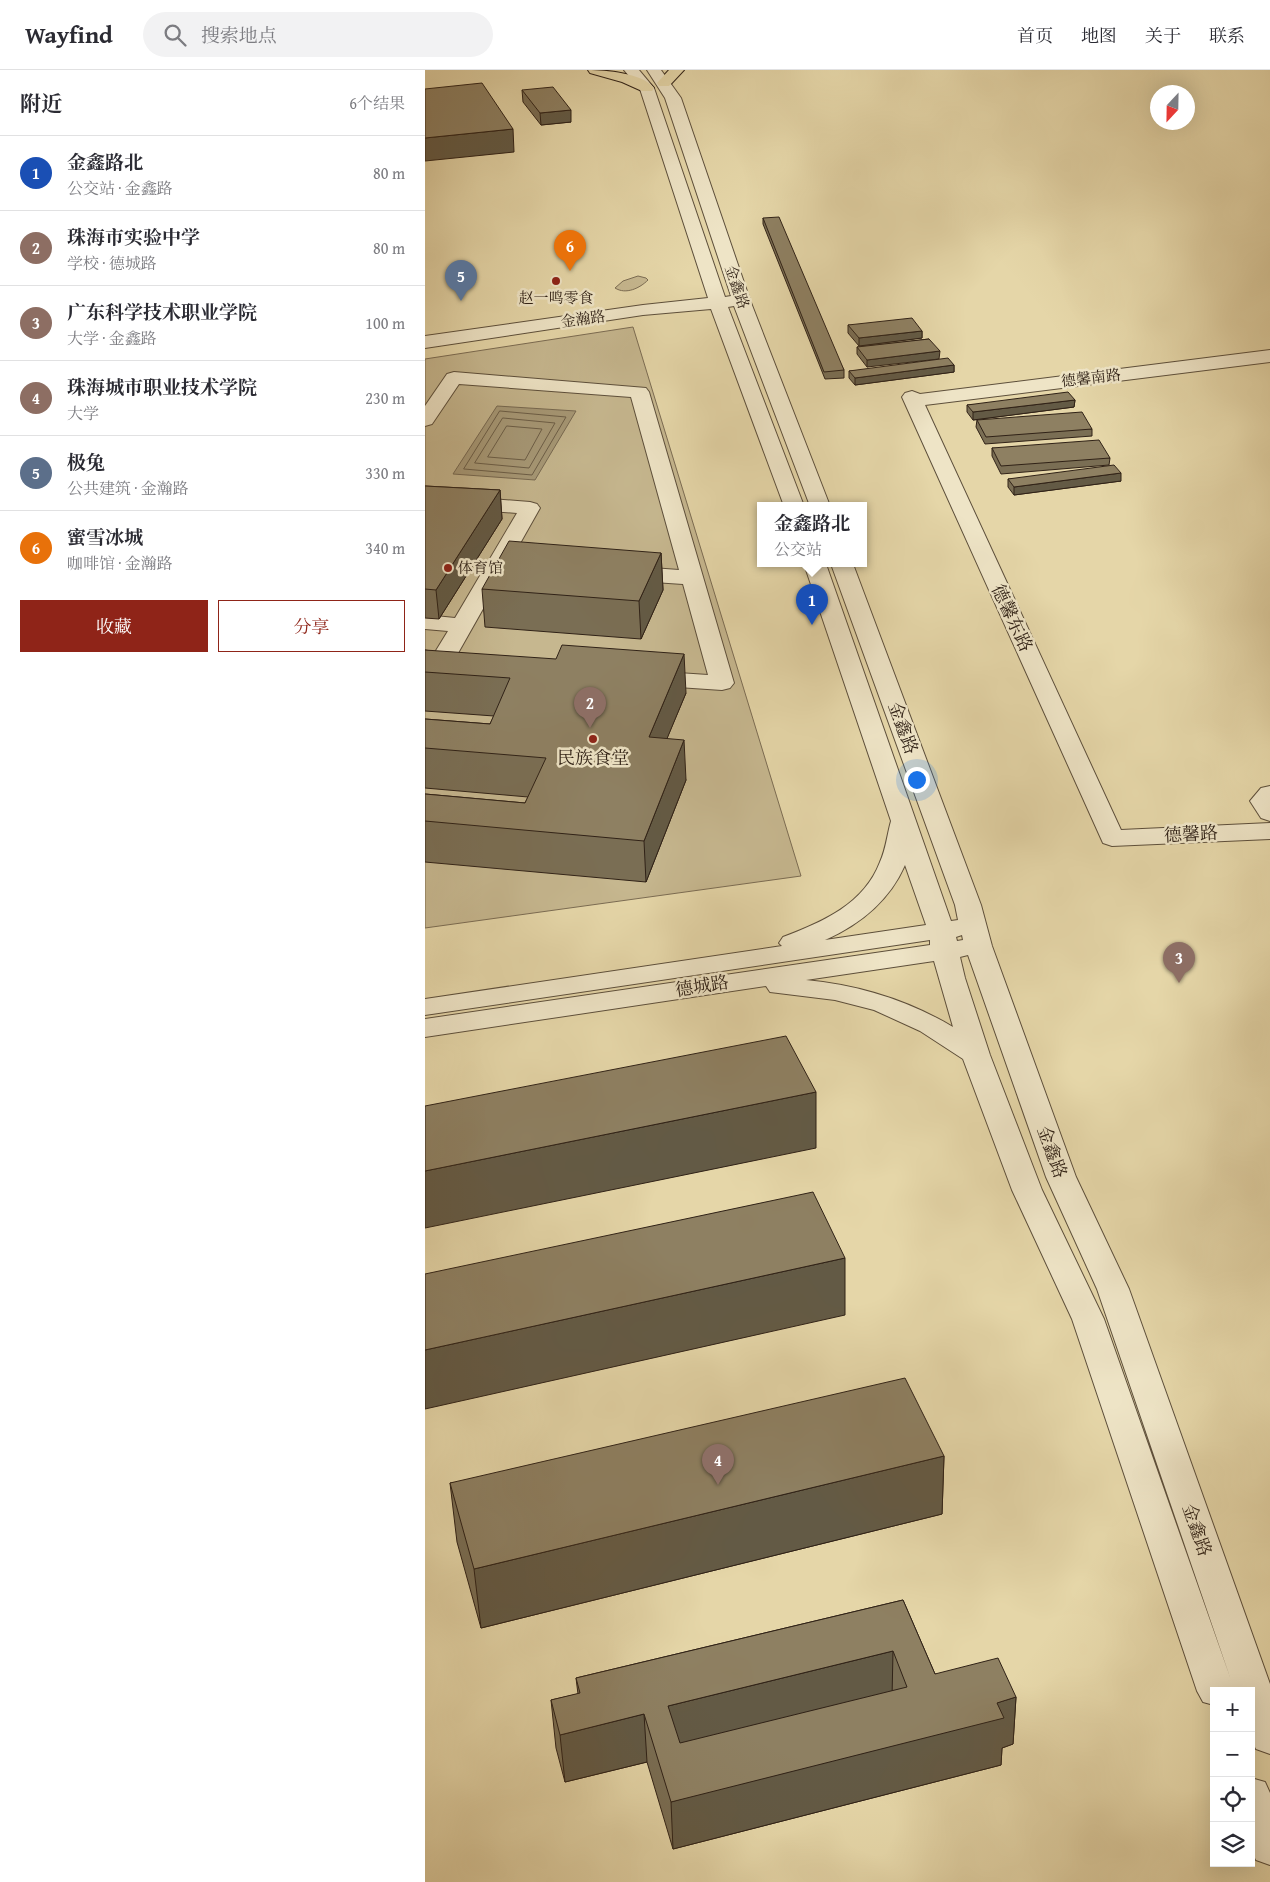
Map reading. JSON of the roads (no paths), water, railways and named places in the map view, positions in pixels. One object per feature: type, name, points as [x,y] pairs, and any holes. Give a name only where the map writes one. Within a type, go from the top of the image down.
[{"type":"main road","points":[[595,70],[627,79],[647,88]]},
{"type":"main road","points":[[659,77],[677,70]]},
{"type":"street","name":"金鑫路","points":[[631,70],[647,88],[718,303],[793,502]]},
{"type":"street","name":"金鑫路","points":[[659,77],[673,98],[741,300],[818,502]]},
{"type":"street","name":"金瀚路","points":[[425,342],[643,310],[741,300]]},
{"type":"street","name":"德馨南路","points":[[912,399],[1270,356]]},
{"type":"street","points":[[425,420],[454,378],[639,392],[722,683],[625,676]]},
{"type":"street","name":"德馨东路","points":[[912,399],[1112,838]]},
{"type":"street","points":[[425,500],[530,508],[508,563],[461,625],[442,662]]},
{"type":"street","name":"金鑫路","points":[[816,567],[943,941],[951,978],[976,1055],[1027,1190],[1087,1319],[1215,1687]]},
{"type":"street","name":"金鑫路","points":[[843,567],[968,905],[976,936],[1061,1177],[1113,1288],[1270,1738]]},
{"type":"street","points":[[605,571],[692,578]]},
{"type":"street","points":[[425,622],[461,625]]},
{"type":"street","points":[[1270,793],[1263,801],[1270,813]]},
{"type":"street","points":[[747,960],[814,935],[847,918],[869,902],[893,863],[903,822]]},
{"type":"street","name":"德馨路","points":[[1112,838],[1270,831]]},
{"type":"street","name":"德城路","points":[[425,1028],[721,984],[976,936]]},
{"type":"street","name":"德城路","points":[[425,1007],[747,960],[943,941]]},
{"type":"street","points":[[721,984],[835,991],[880,1002],[949,1036],[976,1055]]},
{"type":"street","points":[[1255,1805],[1270,1848]]},
{"type":"water","points":[[497,406],[576,411],[535,480],[453,474]]},
{"type":"place","name":"蜜雪冰城","points":[[570,271]]},
{"type":"place","name":"赵一鸣零食","points":[[556,281]]},
{"type":"place","name":"极兔","points":[[461,301]]},
{"type":"place","name":"体育馆","points":[[448,568]]},
{"type":"place","name":"金鑫路北","points":[[812,625]]},
{"type":"place","name":"珠海市实验中学","points":[[590,728]]},
{"type":"place","name":"民族食堂","points":[[593,739]]},
{"type":"place","name":"广东科学技术职业学院","points":[[1179,983]]},
{"type":"place","name":"珠海城市职业技术学院","points":[[718,1485]]}]
